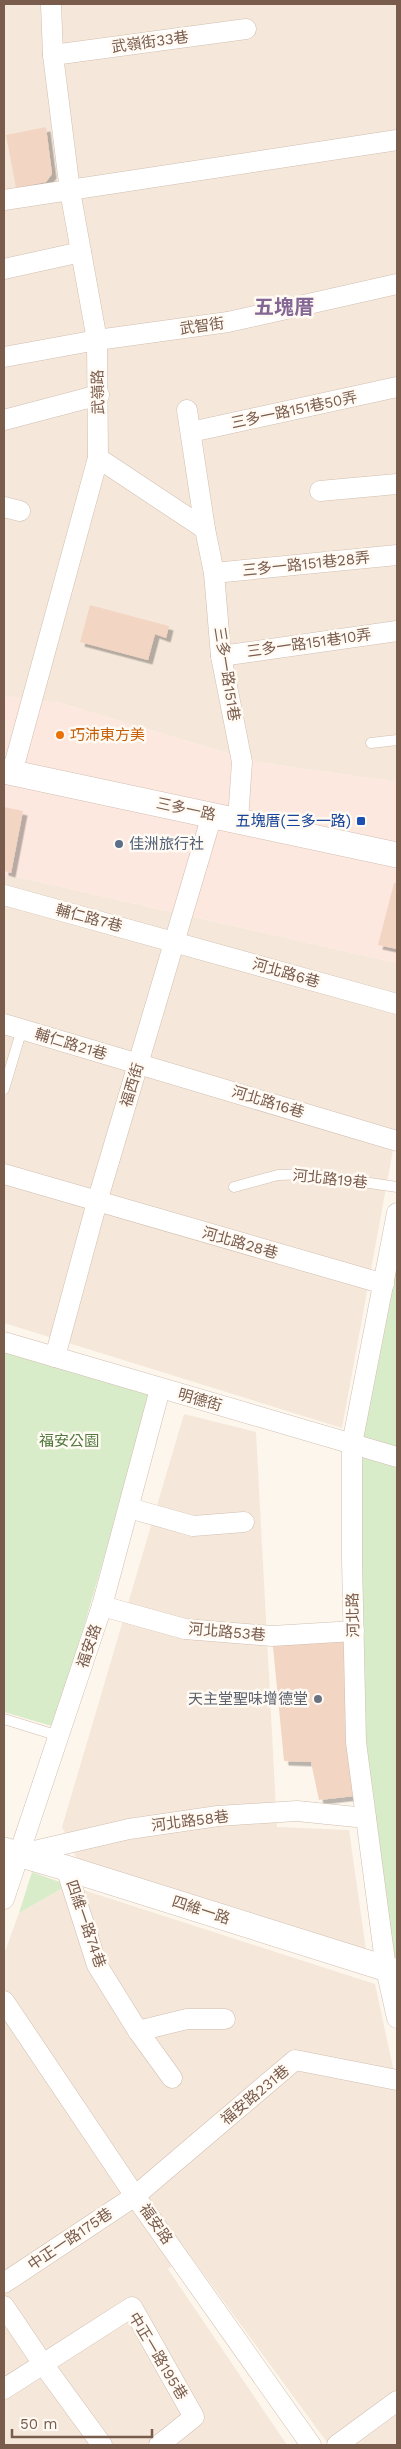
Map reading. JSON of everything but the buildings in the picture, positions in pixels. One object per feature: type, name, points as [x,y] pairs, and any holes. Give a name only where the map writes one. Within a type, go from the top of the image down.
[{"type":"street","name":"武嶺路","points":[[8,772],[98,458],[99,395],[97,340],[70,191],[54,55],[51,4]]},
{"type":"street","name":"武嶺街33巷","points":[[54,55],[246,29]]},
{"type":"street","points":[[4,200],[397,140]]},
{"type":"street","points":[[4,269],[81,252]]},
{"type":"street","name":"武智街","points":[[4,357],[97,340],[228,322],[397,284]]},
{"type":"street","name":"三多一路151巷50弄","points":[[192,432],[397,387]]},
{"type":"street","points":[[4,420],[99,395]]},
{"type":"street","name":"三多一路151巷","points":[[187,410],[192,432],[205,529],[214,573],[221,656],[242,762],[238,820]]},
{"type":"street","points":[[98,458],[205,529]]},
{"type":"street","points":[[320,491],[397,484]]},
{"type":"street","name":"三多一路151巷28弄","points":[[214,573],[397,555]]},
{"type":"street","name":"三多一路151巷10弄","points":[[221,656],[397,631]]},
{"type":"street","name":"三多一路","points":[[8,772],[397,855]]},
{"type":"street","name":"福西街","points":[[55,1357],[97,1202],[212,815]]},
{"type":"street","name":"輔仁路7巷","points":[[4,895],[174,942]]},
{"type":"street","name":"河北路6巷","points":[[174,942],[397,1004]]},
{"type":"street","name":"輔仁路21巷","points":[[13,1026],[138,1064]]},
{"type":"street","name":"河北路16巷","points":[[138,1064],[397,1141]]},
{"type":"street","name":"河北路28巷","points":[[4,1174],[384,1284]]},
{"type":"street","name":"河北路","points":[[397,1213],[352,1444],[356,1742],[397,2018]]},
{"type":"street","name":"明德街","points":[[4,1342],[397,1457]]},
{"type":"street","name":"福安路","points":[[4,1899],[10,1853],[59,1736],[102,1606],[160,1389]]},
{"type":"street","points":[[129,1508],[193,1526],[244,1522]]},
{"type":"street","name":"河北路53巷","points":[[102,1606],[185,1629],[272,1636],[354,1631]]},
{"type":"street","name":"河北路58巷","points":[[10,1853],[129,1829],[218,1816],[297,1811],[366,1818]]},
{"type":"street","name":"四維一路","points":[[10,1853],[66,1868],[391,1970]]},
{"type":"street","name":"四維一路74巷","points":[[66,1868],[97,1965],[138,2031],[172,2078]]},
{"type":"street","name":"福安路","points":[[4,2001],[135,2196],[311,2445]]},
{"type":"street","points":[[138,2031],[187,2019],[225,2019]]},
{"type":"street","name":"福安路231巷","points":[[135,2196],[295,2060],[397,2080]]},
{"type":"street","name":"中正一路175巷","points":[[4,2283],[135,2196]]},
{"type":"street","points":[[4,2306],[42,2364],[102,2445]]},
{"type":"street","name":"中正一路195巷","points":[[4,2389],[132,2307],[194,2417],[159,2445]]},
{"type":"street","points":[[337,2445],[397,2401]]},
{"type":"lane","points":[[370,743],[397,740]]},
{"type":"lane","points":[[4,1089],[13,1026]]},
{"type":"lane","name":"河北路19巷","points":[[234,1187],[278,1175],[308,1174],[397,1187]]},
{"type":"lane","points":[[4,1719],[59,1736]]},
{"type":"shaded area","points":[[4,4],[397,4],[397,782],[257,762],[60,703],[4,696]]},
{"type":"shaded area","points":[[4,696],[60,703],[257,762],[397,782],[397,963],[4,874]]},
{"type":"shaded area","points":[[4,874],[397,963],[397,1128],[342,1428],[4,1323]]},
{"type":"shaded area","points":[[184,1414],[256,1432],[277,1827],[349,1830],[366,1950],[77,1859],[62,1827]]},
{"type":"shaded area","points":[[68,1885],[375,1984],[397,2086],[397,2445],[329,2445],[189,2254],[168,2269],[287,2445],[4,2445],[4,1954],[19,1913]]},
{"type":"green space","points":[[397,1242],[397,1984],[365,1745],[359,1565],[361,1453]]},
{"type":"green space","name":"福安公園","points":[[4,1352],[151,1395],[55,1727],[4,1712]]},
{"type":"green space","points":[[32,1872],[68,1885],[19,1913]]},
{"type":"place","name":"巧沛東方美","points":[[60,735]]},
{"type":"place","name":"五塊厝(三多一路)","points":[[361,821]]},
{"type":"place","name":"佳洲旅行社","points":[[119,844]]},
{"type":"place","name":"天主堂聖味增德堂","points":[[318,1699]]},
{"type":"district","name":"五塊厝","points":[[284,307]]}]
